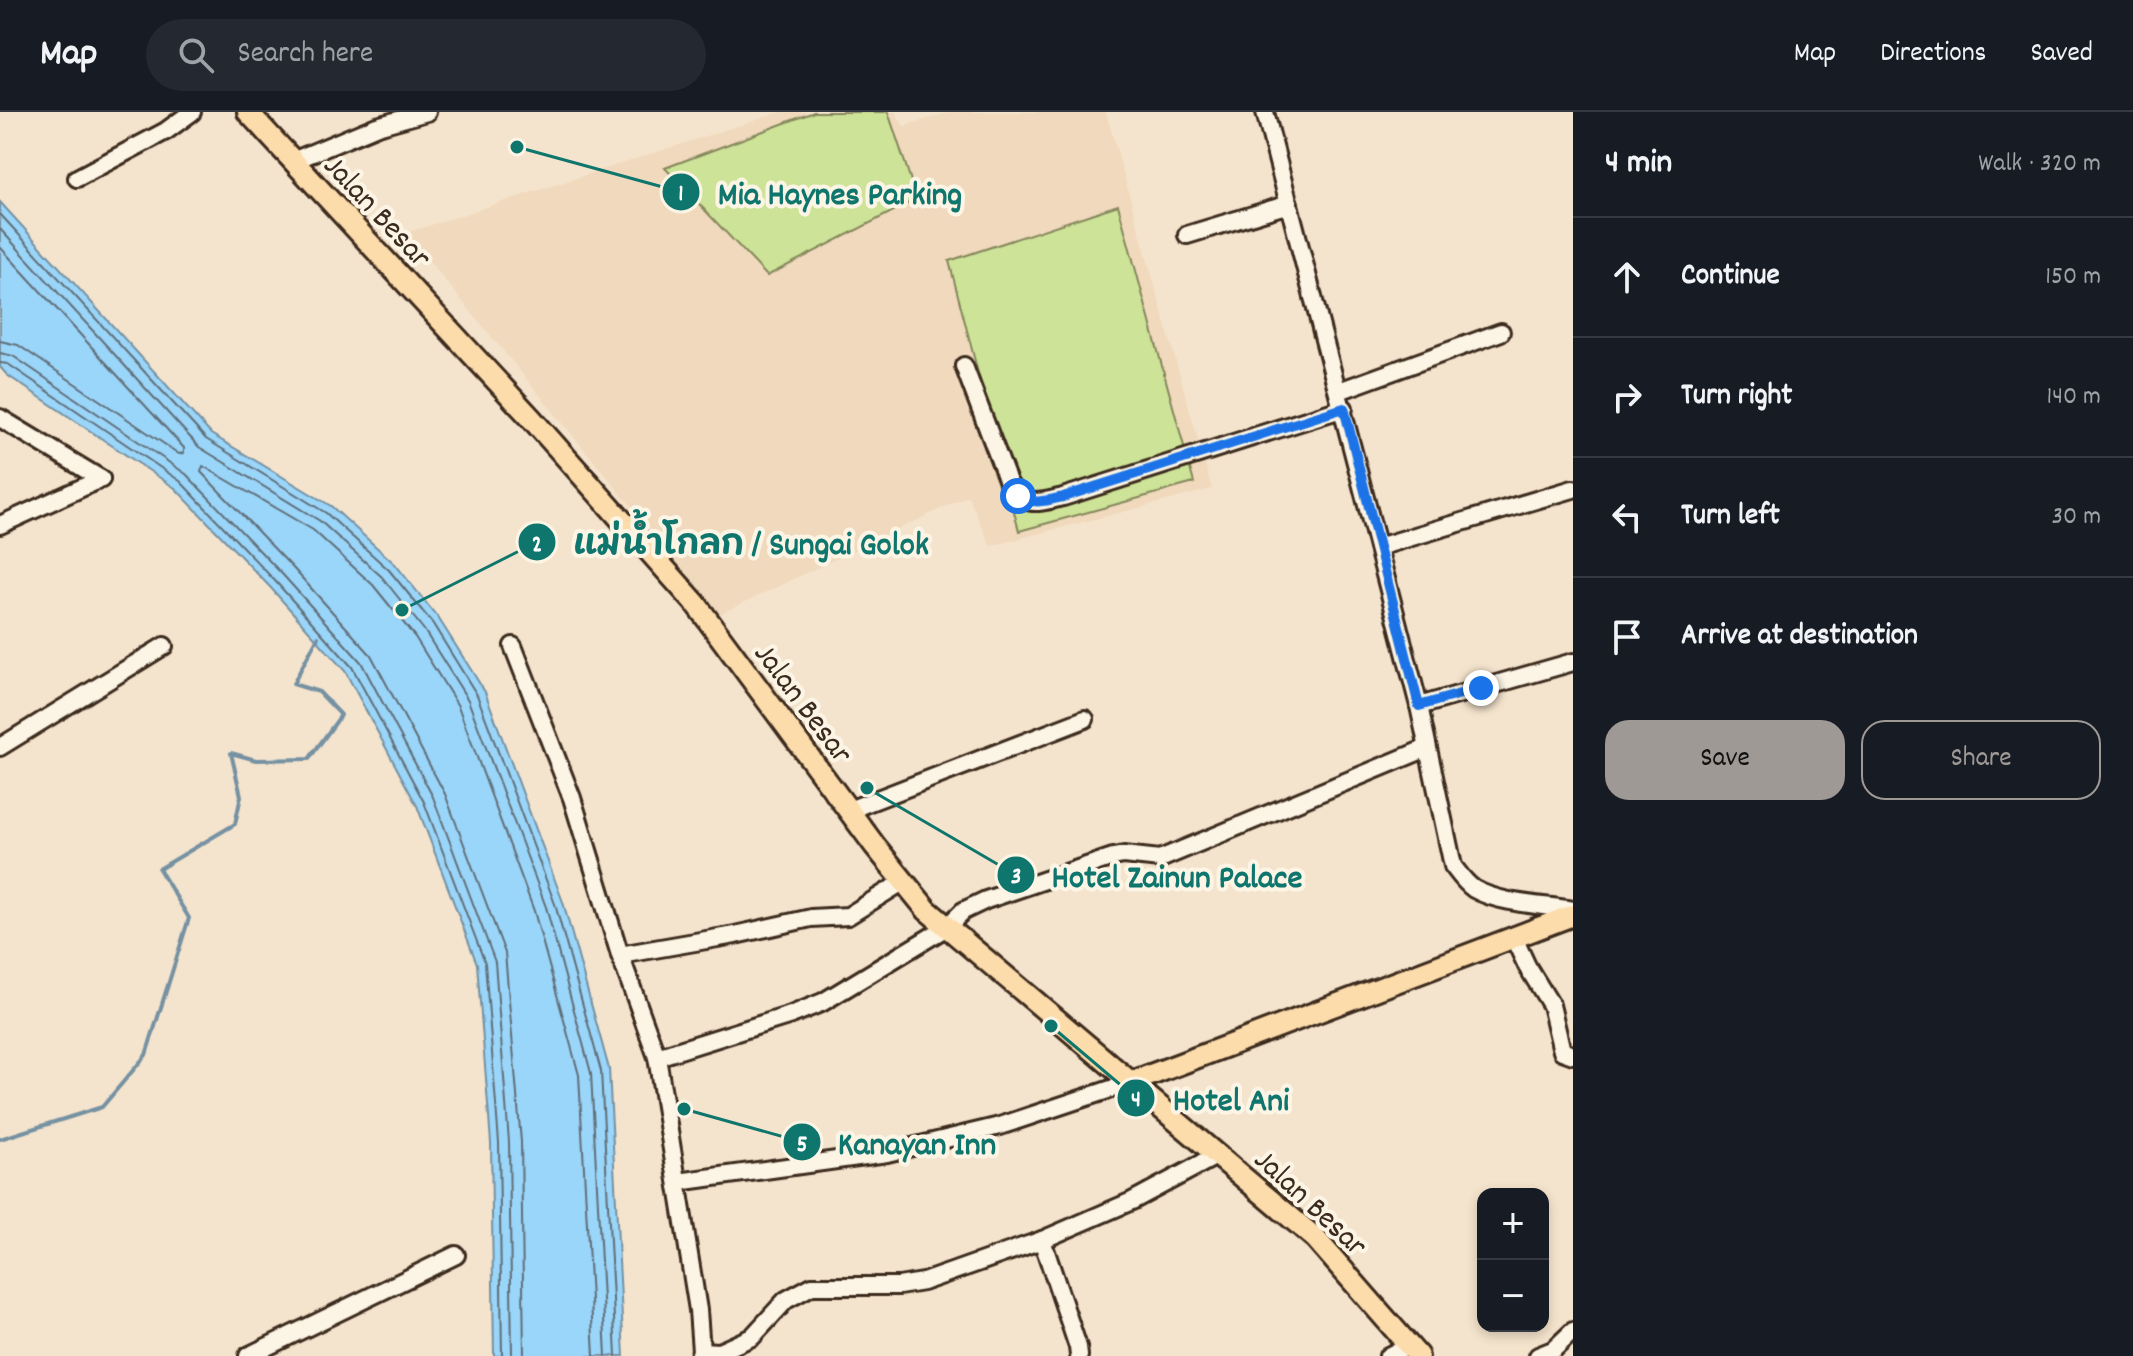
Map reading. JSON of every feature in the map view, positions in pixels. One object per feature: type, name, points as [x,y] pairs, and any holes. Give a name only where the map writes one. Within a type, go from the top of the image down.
[{"type":"main road","name":"Jalan Besar","points":[[248,112],[531,418],[696,604],[927,910],[1315,1238],[1413,1351]]},
{"type":"main road","points":[[1132,1082],[1573,912]]},
{"type":"street","points":[[77,178],[166,131],[192,112]]},
{"type":"street","points":[[293,161],[377,126],[427,112]]},
{"type":"street","points":[[1265,112],[1419,706],[1453,866],[1473,888],[1492,896],[1573,912]]},
{"type":"street","points":[[1187,235],[1289,204]]},
{"type":"street","points":[[1339,391],[1501,332]]},
{"type":"street","points":[[964,366],[1008,482],[1027,502],[1039,503],[1063,497],[1344,408]]},
{"type":"street","points":[[0,418],[101,479],[0,525]]},
{"type":"street","points":[[1378,547],[1573,489]]},
{"type":"street","points":[[0,747],[164,646]]},
{"type":"street","points":[[513,646],[572,798],[620,955],[657,1057],[698,1310],[700,1353],[719,1352],[752,1337],[786,1300],[812,1286],[899,1286],[923,1282],[1042,1240],[1132,1201],[1218,1155]]},
{"type":"street","points":[[1419,706],[1573,662]]},
{"type":"street","points":[[849,810],[1085,719]]},
{"type":"street","points":[[657,1057],[823,1002],[947,927],[963,911],[986,900],[1113,857],[1124,855],[1160,859],[1427,748]]},
{"type":"street","points":[[620,955],[811,918],[848,916],[904,881]]},
{"type":"street","points":[[1513,936],[1551,1005],[1562,1051],[1573,1055]]},
{"type":"street","points":[[678,1182],[887,1153],[1000,1126],[1132,1082]]},
{"type":"street","points":[[1042,1240],[1079,1356]]},
{"type":"street","points":[[248,1356],[456,1255]]},
{"type":"street","points":[[1538,1356],[1553,1350],[1573,1331]]},
{"type":"street","points":[[1388,1356],[1413,1351]]},
{"type":"shaded area","points":[[781,112],[895,112],[904,126],[951,112],[1106,112],[1212,489],[991,546],[968,496],[720,614],[406,233]]},
{"type":"green space","points":[[814,112],[888,112],[917,199],[767,276],[665,168]]},
{"type":"green space","points":[[1118,205],[1194,483],[1019,531],[949,261]]},
{"type":"water","points":[[0,202],[211,434],[331,506],[395,564],[439,619],[485,692],[563,902],[609,1069],[624,1356],[494,1356],[491,1143],[477,964],[417,806],[345,671],[270,587],[175,488],[7,375],[0,367]]},
{"type":"waterway","points":[[0,1139],[102,1107],[146,1055],[189,918],[159,869],[235,824],[241,796],[231,753],[256,760],[309,759],[341,715],[319,692],[293,684],[318,637]]},
{"type":"place","name":"Mia Haynes Parking","points":[[517,147]]},
{"type":"place","name":"แม่น้ำโกลก / Sungai Golok","points":[[402,610]]},
{"type":"place","name":"Hotel Zainun Palace","points":[[867,788]]},
{"type":"place","name":"Hotel Ani","points":[[1051,1026]]},
{"type":"place","name":"Kanayan Inn","points":[[684,1109]]},
{"type":"route","points":[[1018,496],[1027,502],[1039,503],[1063,497],[1344,408],[1419,706],[1481,688]]}]
